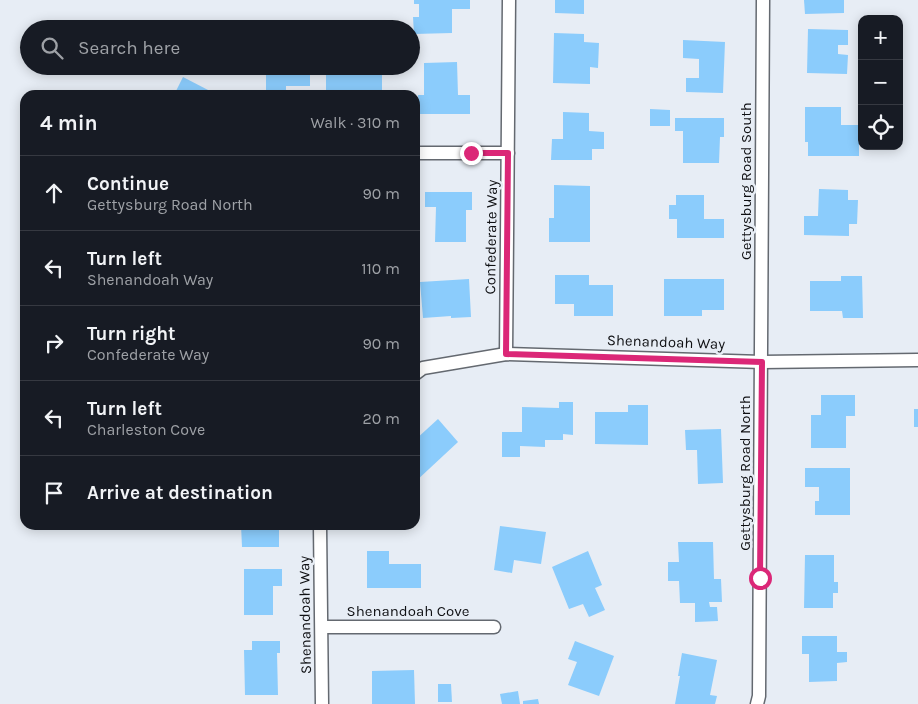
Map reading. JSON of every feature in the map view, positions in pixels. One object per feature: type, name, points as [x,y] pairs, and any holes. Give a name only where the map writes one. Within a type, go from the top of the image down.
[{"type":"street","name":"Confederate Way","points":[[506,354],[510,0]]},
{"type":"street","name":"Gettysburg Road South","points":[[762,362],[763,0]]},
{"type":"street","points":[[420,153],[508,153]]},
{"type":"street","name":"Shenandoah Way","points":[[420,370],[423,368],[506,354],[762,362],[918,360]]},
{"type":"street","name":"Gettysburg Road North","points":[[757,704],[759,696],[762,362]]},
{"type":"street","name":"Shenandoah Way","points":[[320,530],[322,704]]},
{"type":"street","name":"Shenandoah Cove","points":[[322,627],[494,627]]},
{"type":"building","points":[[414,0],[470,0],[470,9],[452,9],[452,33],[420,34],[420,20],[413,20],[413,17],[419,17],[419,4],[414,4]]},
{"type":"building","points":[[555,0],[584,0],[584,14],[555,13]]},
{"type":"building","points":[[804,0],[844,0],[844,13],[805,14]]},
{"type":"building","points":[[808,29],[848,30],[848,45],[838,45],[838,54],[848,55],[847,74],[807,73]]},
{"type":"building","points":[[554,33],[584,34],[584,42],[599,43],[598,68],[590,67],[590,84],[553,83]]},
{"type":"building","points":[[683,40],[725,42],[723,93],[686,92],[686,78],[699,78],[699,59],[683,58]]},
{"type":"building","points":[[457,62],[458,95],[470,95],[470,114],[420,114],[420,95],[424,95],[424,63]]},
{"type":"building","points":[[266,75],[310,75],[310,86],[286,86],[286,90],[266,90]]},
{"type":"building","points":[[326,75],[382,75],[382,90],[326,90]]},
{"type":"building","points":[[183,77],[208,90],[176,90]]},
{"type":"building","points":[[805,107],[841,107],[841,125],[858,125],[859,156],[808,156],[808,142],[805,142]]},
{"type":"building","points":[[650,109],[670,110],[670,126],[650,126]]},
{"type":"building","points":[[563,112],[589,113],[589,131],[604,132],[604,149],[592,149],[592,160],[551,160],[552,139],[563,139]]},
{"type":"building","points":[[675,118],[724,118],[724,137],[720,137],[719,163],[683,163],[683,131],[675,131]]},
{"type":"building","points":[[554,185],[590,186],[590,242],[549,242],[549,218],[554,218]]},
{"type":"building","points":[[819,189],[848,190],[848,200],[858,200],[857,224],[849,224],[849,236],[804,235],[804,216],[818,216]]},
{"type":"building","points":[[425,192],[472,192],[472,210],[466,210],[466,242],[435,242],[436,207],[425,207]]},
{"type":"building","points":[[676,195],[704,195],[704,219],[724,219],[724,238],[677,238],[677,219],[669,219],[669,205],[676,205]]},
{"type":"building","points":[[555,275],[589,275],[589,285],[613,285],[613,316],[574,316],[574,304],[555,304]]},
{"type":"building","points":[[841,276],[862,276],[863,318],[843,318],[842,311],[810,311],[810,281],[841,281]]},
{"type":"building","points":[[469,279],[471,317],[423,318],[420,282]]},
{"type":"building","points":[[664,279],[724,279],[724,310],[702,310],[702,316],[664,316]]},
{"type":"building","points":[[821,395],[855,395],[855,416],[846,416],[846,448],[811,448],[811,415],[821,415]]},
{"type":"building","points":[[559,402],[573,402],[573,435],[563,434],[563,440],[545,440],[545,447],[520,446],[520,457],[502,457],[502,432],[522,432],[522,407],[559,408]]},
{"type":"building","points":[[628,405],[648,405],[648,445],[595,444],[595,412],[628,412]]},
{"type":"building","points":[[914,409],[918,409],[918,427],[914,427]]},
{"type":"building","points":[[438,419],[458,442],[420,477],[420,435]]},
{"type":"building","points":[[721,429],[723,483],[698,484],[697,450],[686,450],[685,430]]},
{"type":"building","points":[[805,468],[850,468],[850,515],[815,515],[815,501],[819,501],[819,487],[805,487]]},
{"type":"building","points":[[500,526],[546,532],[541,564],[514,560],[512,573],[494,570]]},
{"type":"building","points":[[241,530],[279,530],[279,547],[242,547]]},
{"type":"building","points":[[678,542],[713,542],[714,579],[721,579],[722,602],[709,602],[710,607],[717,607],[718,621],[695,622],[695,603],[680,603],[679,581],[668,581],[668,562],[679,562]]},
{"type":"building","points":[[367,551],[389,551],[389,564],[421,564],[421,588],[367,588]]},
{"type":"building","points":[[588,551],[602,585],[595,588],[605,610],[589,617],[583,604],[569,609],[552,567]]},
{"type":"building","points":[[805,555],[834,555],[834,582],[838,582],[838,593],[833,593],[833,608],[804,608]]},
{"type":"building","points":[[244,569],[282,569],[282,586],[273,586],[273,615],[244,615]]},
{"type":"building","points":[[802,636],[837,636],[837,652],[847,652],[847,662],[837,663],[837,681],[809,682],[809,654],[802,654]]},
{"type":"building","points":[[252,641],[280,641],[280,653],[277,653],[278,695],[245,695],[244,650],[252,650]]},
{"type":"building","points":[[575,641],[614,656],[599,696],[568,685],[577,662],[568,659]]},
{"type":"building","points":[[682,653],[717,660],[710,695],[717,696],[715,704],[675,704]]},
{"type":"building","points":[[414,670],[415,704],[372,704],[372,671]]},
{"type":"building","points":[[438,684],[451,684],[452,702],[438,702]]},
{"type":"building","points":[[518,691],[520,704],[502,704],[500,694]]},
{"type":"building","points":[[538,699],[539,704],[523,704],[523,701]]},
{"type":"route","points":[[471,153],[508,153],[506,354],[762,362],[760,578]]}]
